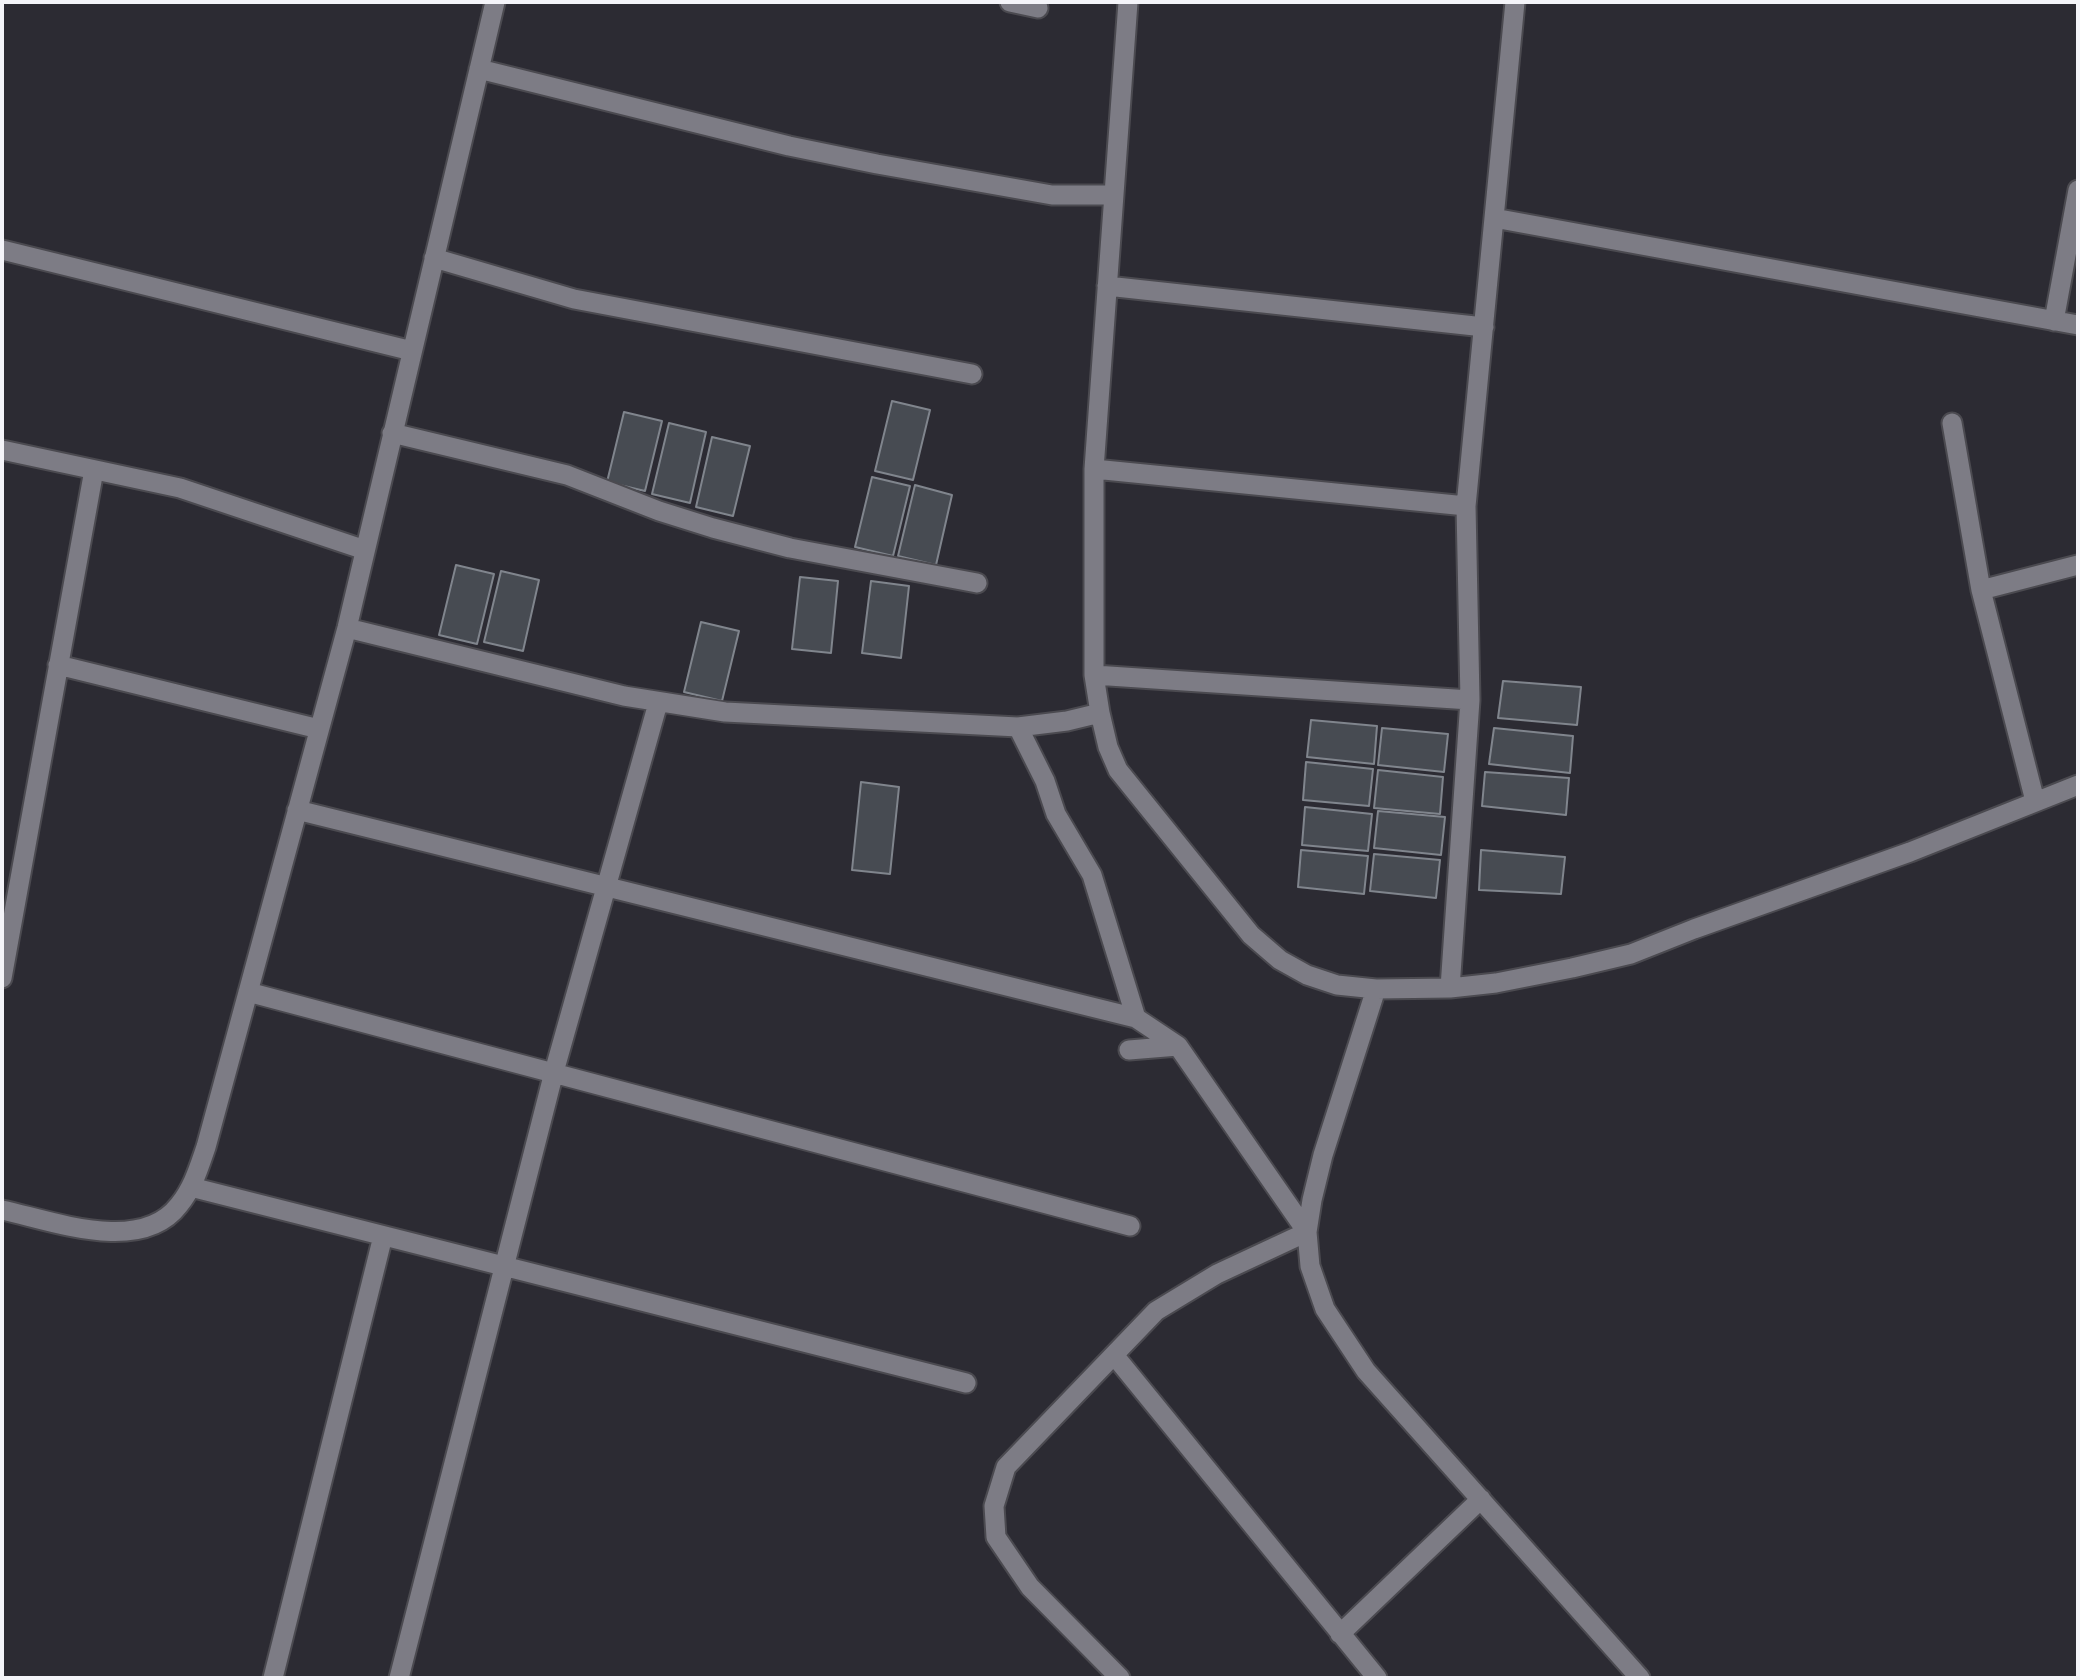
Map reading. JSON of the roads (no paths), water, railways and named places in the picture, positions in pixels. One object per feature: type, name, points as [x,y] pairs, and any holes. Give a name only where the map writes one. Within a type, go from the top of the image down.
[{"type":"street","points":[[2,1210],[104,1231],[144,1230],[161,1223],[178,1207],[191,1187],[206,1147],[346,628],[495,2]]},
{"type":"street","points":[[1010,2],[1038,8]]},
{"type":"street","points":[[1128,2],[1094,469],[1094,675],[1100,713],[1108,747],[1118,770],[1251,935],[1280,960],[1307,975],[1336,985],[1376,989],[1450,988],[1496,983],[1572,968],[1631,954],[1910,852],[2078,785]]},
{"type":"street","points":[[1450,988],[1470,700],[1466,506],[1515,2]]},
{"type":"street","points":[[479,69],[789,146],[1052,195],[1113,194]]},
{"type":"street","points":[[2054,321],[2078,190]]},
{"type":"street","points":[[1494,218],[2078,325]]},
{"type":"street","points":[[2,250],[412,351]]},
{"type":"street","points":[[434,258],[574,299],[972,374]]},
{"type":"street","points":[[1107,286],[1484,327]]},
{"type":"street","points":[[1952,423],[1982,590],[2035,801]]},
{"type":"street","points":[[393,433],[567,475],[660,511],[790,548],[977,583]]},
{"type":"street","points":[[2,450],[180,488],[365,550]]},
{"type":"street","points":[[1094,469],[1466,506]]},
{"type":"street","points":[[2,978],[94,470]]},
{"type":"street","points":[[1982,590],[2078,565]]},
{"type":"street","points":[[346,628],[658,703],[725,712],[1018,727],[1068,721],[1100,713]]},
{"type":"street","points":[[58,665],[319,729]]},
{"type":"street","points":[[1094,675],[1470,700]]},
{"type":"street","points":[[400,1678],[554,1072],[658,703]]},
{"type":"street","points":[[1018,727],[1045,781],[1056,814],[1092,875],[1136,1018]]},
{"type":"street","points":[[297,810],[1136,1018],[1178,1046],[1307,1232]]},
{"type":"street","points":[[1376,989],[1323,1156],[1312,1200],[1307,1232],[1310,1266],[1325,1309],[1366,1371],[1640,1678]]},
{"type":"street","points":[[248,992],[1130,1226]]},
{"type":"street","points":[[1129,1050],[1178,1046]]},
{"type":"street","points":[[191,1187],[966,1383]]},
{"type":"street","points":[[1120,1678],[1030,1587],[996,1537],[994,1506],[1006,1467],[1156,1311],[1217,1274],[1307,1232]]},
{"type":"street","points":[[273,1678],[383,1236]]},
{"type":"street","points":[[1114,1355],[1377,1678]]},
{"type":"street","points":[[1340,1634],[1481,1499]]}]
